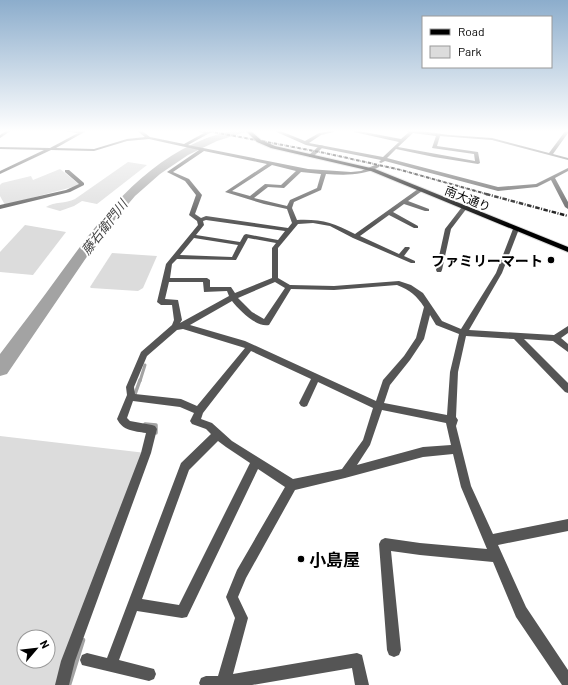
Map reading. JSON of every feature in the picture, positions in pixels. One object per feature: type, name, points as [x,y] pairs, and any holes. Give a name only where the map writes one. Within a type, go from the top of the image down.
[{"type":"main road","name":"南大通り","points":[[343,162],[375,168],[420,190],[568,250]]},
{"type":"street","points":[[0,173],[23,162]]},
{"type":"street","points":[[179,327],[175,302],[161,302],[164,280],[169,264],[201,225],[200,220],[192,214],[199,195],[187,180],[169,172],[184,162]]},
{"type":"street","points":[[262,162],[300,170],[324,173],[375,168]]},
{"type":"street","points":[[393,162],[498,189],[537,185],[568,169]]},
{"type":"street","points":[[417,167],[420,162]]},
{"type":"street","points":[[271,164],[228,192],[252,197],[274,206],[289,208]]},
{"type":"street","points":[[252,197],[268,185],[282,187],[300,170]]},
{"type":"street","points":[[0,207],[68,191],[82,184],[67,171]]},
{"type":"street","points":[[294,222],[289,208],[292,201],[319,188],[324,173]]},
{"type":"street","points":[[552,177],[568,207]]},
{"type":"street","points":[[355,237],[420,190]]},
{"type":"street","points":[[404,202],[427,210]]},
{"type":"street","points":[[439,270],[448,229],[464,208]]},
{"type":"street","points":[[390,213],[416,227]]},
{"type":"street","points":[[200,220],[206,218],[288,230]]},
{"type":"street","points":[[275,280],[275,248],[294,222]]},
{"type":"street","points":[[294,222],[320,222],[332,225],[355,237],[413,262]]},
{"type":"street","points":[[516,229],[499,273],[463,333],[454,372],[453,420],[451,426],[466,487],[521,612],[568,682]]},
{"type":"street","points":[[192,236],[241,244]]},
{"type":"street","points":[[175,257],[234,259],[246,236],[279,242]]},
{"type":"street","points":[[400,256],[407,248]]},
{"type":"street","points":[[164,280],[207,280],[206,290],[229,289],[233,297],[255,319],[266,323],[289,287]]},
{"type":"street","points":[[62,685],[68,661],[146,453],[152,429],[127,425],[122,419],[130,397],[130,387],[144,354],[179,327],[233,297],[275,280],[289,287],[334,288],[397,283],[409,287],[420,295],[439,323],[463,333],[554,338],[568,329]]},
{"type":"street","points":[[345,473],[367,442],[386,383],[407,358],[420,339],[428,307]]},
{"type":"street","points":[[179,327],[250,347],[378,406],[453,420]]},
{"type":"street","points":[[517,337],[568,389]]},
{"type":"street","points":[[554,338],[568,349]]},
{"type":"street","points":[[250,347],[199,411],[195,421],[209,426],[256,462],[292,486]]},
{"type":"street","points":[[304,402],[316,377]]},
{"type":"street","points":[[130,397],[181,403],[199,411]]},
{"type":"street","points":[[111,664],[185,467],[218,434]]},
{"type":"street","points":[[223,683],[242,618],[232,597],[241,574],[292,486],[423,452],[457,449]]},
{"type":"street","points":[[133,604],[182,612],[256,462]]},
{"type":"street","points":[[489,541],[568,525]]},
{"type":"street","points":[[394,650],[385,544],[420,550],[496,556]]},
{"type":"street","points":[[87,660],[111,664],[149,674]]},
{"type":"street","points":[[206,683],[223,683],[357,660],[362,685]]},
{"type":"green space","points":[[128,162],[147,165],[97,204],[82,201],[74,206],[60,211],[46,207],[75,199]]},
{"type":"green space","points":[[60,169],[80,185],[5,205],[0,196],[0,185],[2,183],[31,176],[33,180]]},
{"type":"green space","points":[[25,225],[66,232],[33,275],[0,272],[0,252]]},
{"type":"green space","points":[[112,253],[157,256],[143,288],[138,291],[90,287]]},
{"type":"green space","points":[[0,436],[146,453],[65,685],[0,685]]},
{"type":"waterway","name":"藤右衛門川","points":[[0,368],[113,212],[143,182],[170,162]]},
{"type":"waterway","points":[[140,381],[145,365]]},
{"type":"waterway","points":[[134,397],[140,380]]},
{"type":"waterway","points":[[145,424],[156,425],[156,433]]},
{"type":"waterway","points":[[69,685],[83,640]]},
{"type":"railway","points":[[365,162],[401,170],[490,195]]},
{"type":"railway","points":[[486,194],[568,216]]},
{"type":"place","name":"ファミリーマート","points":[[551,260]]},
{"type":"place","name":"小島屋","points":[[301,559]]}]
